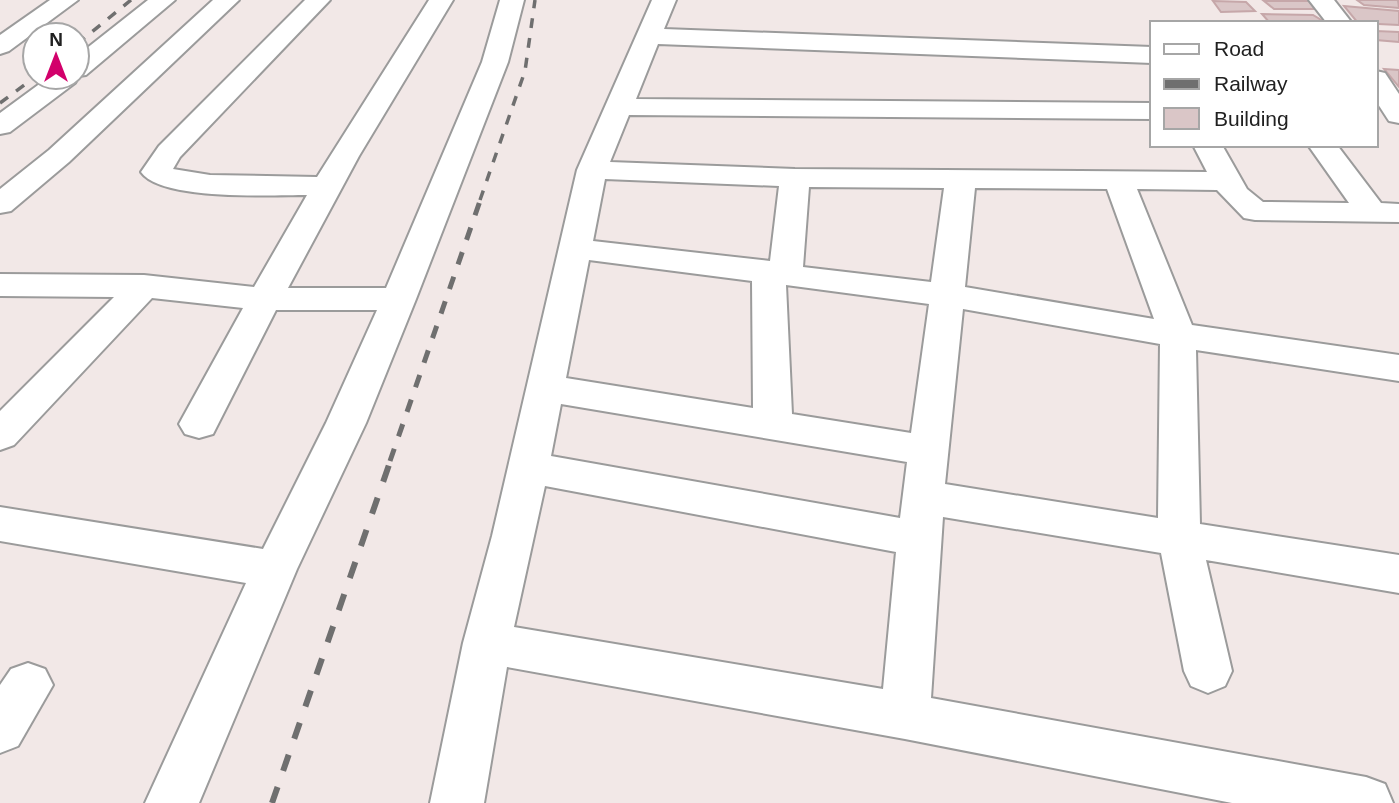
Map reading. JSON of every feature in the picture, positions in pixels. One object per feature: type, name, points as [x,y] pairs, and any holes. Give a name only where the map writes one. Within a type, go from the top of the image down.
[{"type":"street","points":[[0,46],[66,0]]},
{"type":"street","points":[[91,58],[163,0]]},
{"type":"street","points":[[0,204],[59,156],[227,0]]},
{"type":"street","points":[[317,0],[169,152],[156,173],[162,178],[185,181],[324,186]]},
{"type":"street","points":[[199,424],[324,186],[383,86],[441,0]]},
{"type":"street","points":[[172,803],[275,569],[346,423],[399,299],[495,62],[512,0]]},
{"type":"street","points":[[457,803],[487,643],[592,170],[663,0]]},
{"type":"street","points":[[1321,0],[1338,21]]},
{"type":"street","points":[[648,36],[1150,55]]},
{"type":"street","points":[[1378,82],[1399,116]]},
{"type":"street","points":[[0,126],[49,91]]},
{"type":"street","points":[[0,103],[34,103]]},
{"type":"street","points":[[620,107],[1150,111]]},
{"type":"street","points":[[1208,147],[1240,200],[1255,211],[1386,213]]},
{"type":"street","points":[[1324,147],[1386,213]]},
{"type":"street","points":[[592,170],[795,178],[961,177],[1228,181]]},
{"type":"street","points":[[905,716],[923,497],[961,177]]},
{"type":"street","points":[[773,426],[778,272],[795,178]]},
{"type":"street","points":[[1118,179],[1178,335],[1179,536],[1208,671]]},
{"type":"street","points":[[575,248],[945,295],[1178,335],[1399,368]]},
{"type":"street","points":[[0,285],[144,286],[263,299],[399,299]]},
{"type":"street","points":[[0,436],[13,404],[144,286]]},
{"type":"street","points":[[545,388],[928,451]]},
{"type":"street","points":[[527,467],[919,539]]},
{"type":"street","points":[[923,497],[1179,536],[1399,574]]},
{"type":"street","points":[[0,524],[275,569]]},
{"type":"street","points":[[487,643],[905,716],[1366,803]]},
{"type":"street","points":[[0,729],[28,685]]},
{"type":"building","points":[[1357,0],[1398,0],[1399,8],[1364,5]]},
{"type":"building","points":[[1213,1],[1246,2],[1255,11],[1221,12]]},
{"type":"building","points":[[1264,1],[1309,1],[1315,9],[1274,9]]},
{"type":"building","points":[[1344,6],[1399,11],[1399,25],[1356,21]]},
{"type":"building","points":[[1262,14],[1313,15],[1323,21],[1268,21]]},
{"type":"building","points":[[1378,31],[1399,32],[1399,42],[1378,40]]},
{"type":"building","points":[[1384,69],[1399,70],[1399,87]]},
{"type":"railway","points":[[91,33],[131,0]]},
{"type":"railway","points":[[480,200],[525,71],[535,0]]},
{"type":"railway","points":[[0,103],[21,87]]},
{"type":"railway","points":[[390,461],[481,198]]},
{"type":"railway","points":[[272,803],[391,459]]}]
